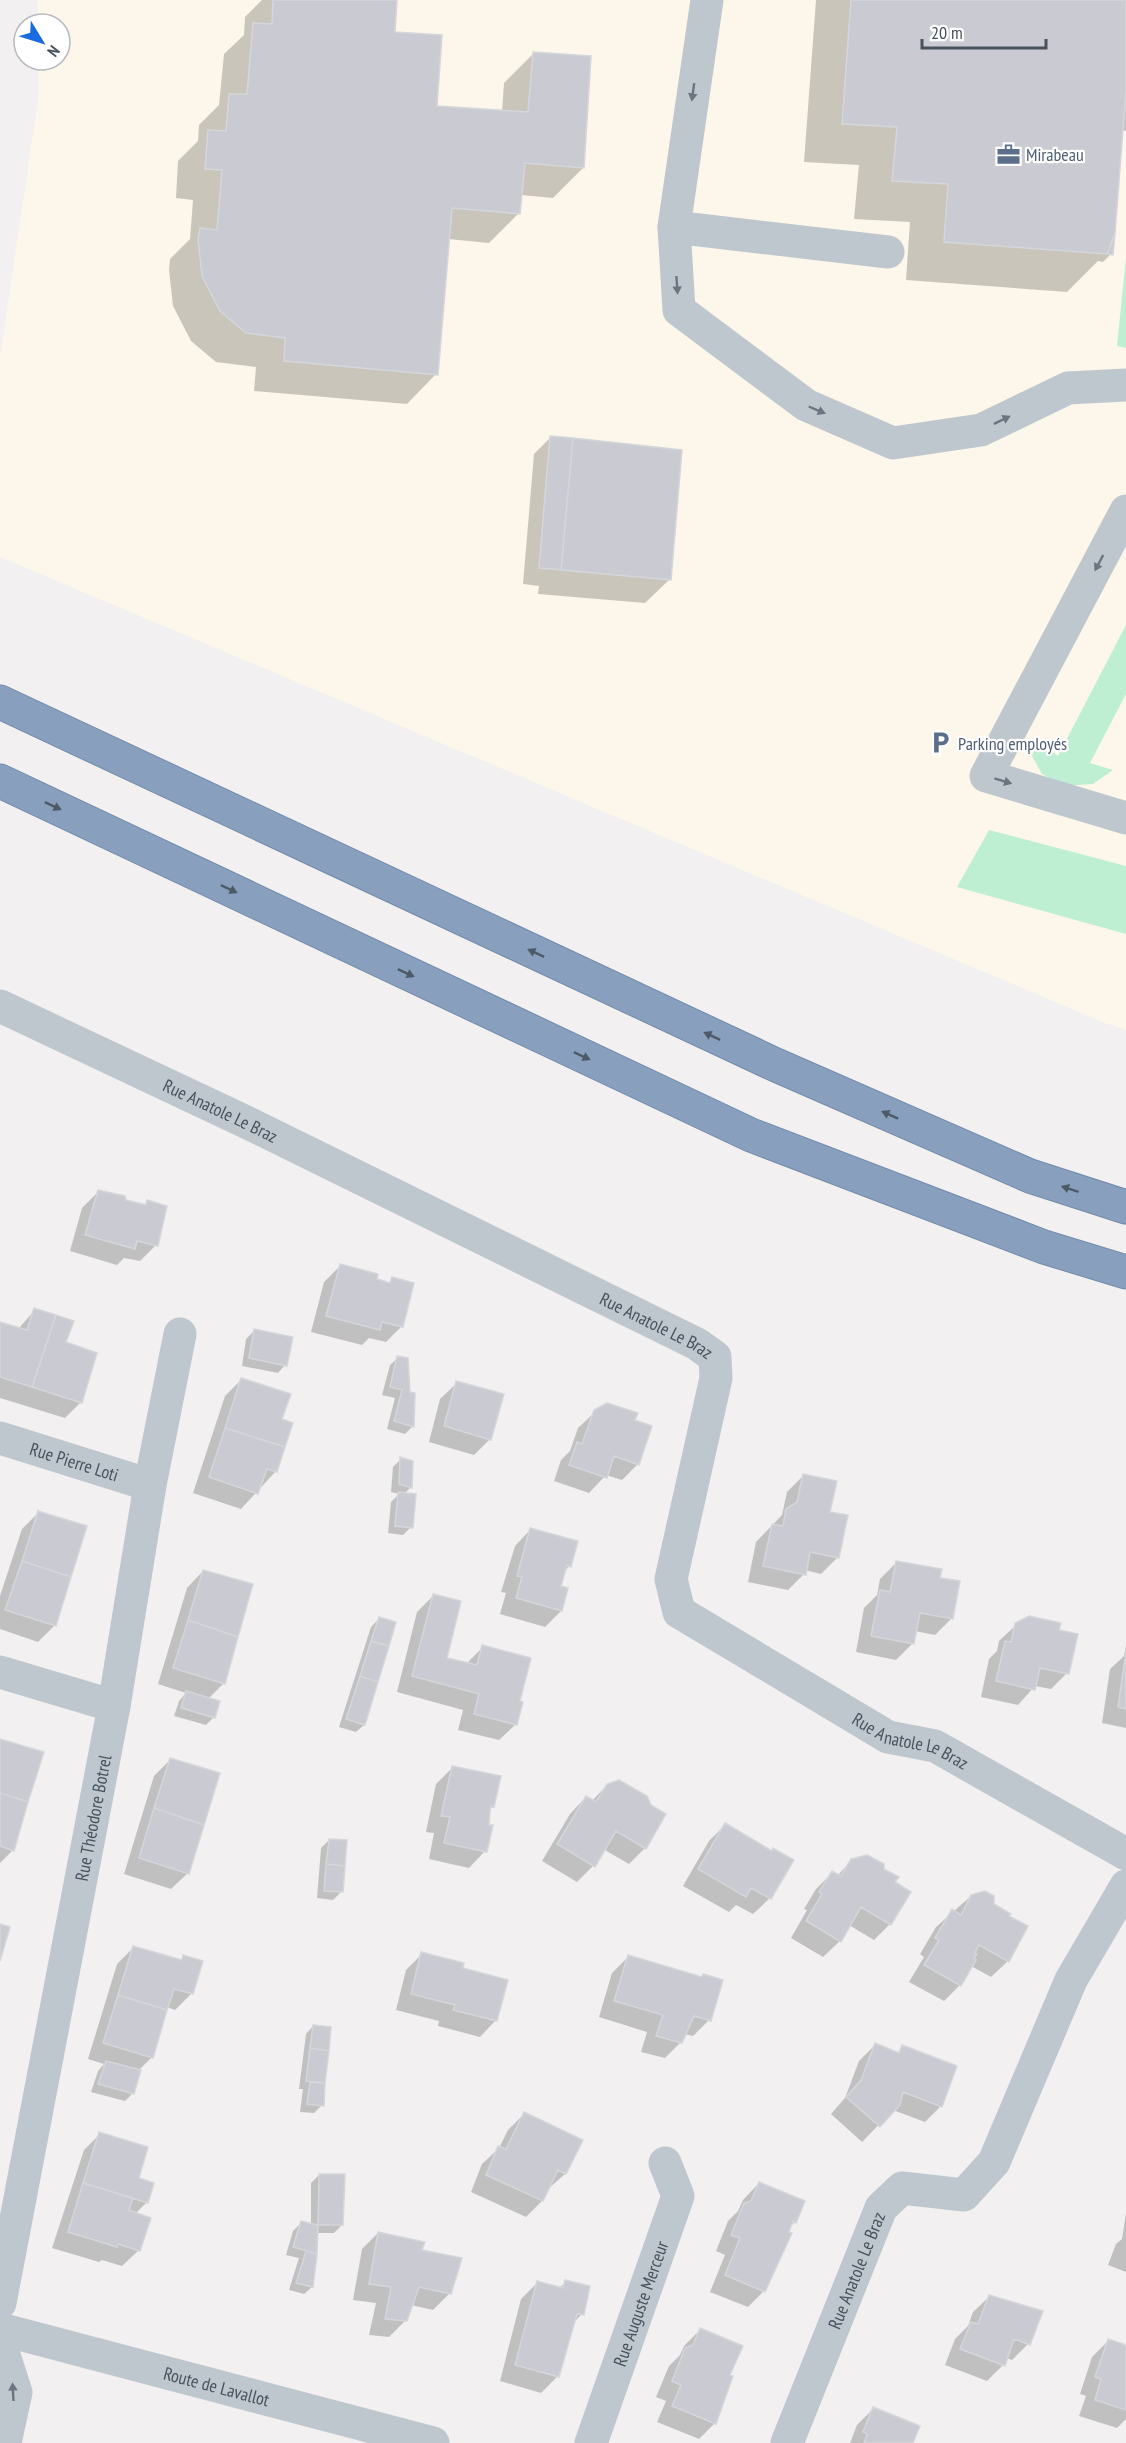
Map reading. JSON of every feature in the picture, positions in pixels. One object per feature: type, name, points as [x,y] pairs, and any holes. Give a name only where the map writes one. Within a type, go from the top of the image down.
[{"type":"highway","points":[[0,702],[776,1065],[1030,1176],[1126,1207]]},
{"type":"highway","points":[[0,781],[751,1135],[1044,1247],[1126,1272]]},
{"type":"street","points":[[707,0],[674,227],[679,310],[806,405],[893,443],[981,430],[1068,388],[1126,385]]},
{"type":"street","points":[[674,227],[888,252]]},
{"type":"street","points":[[1126,511],[986,776],[1126,818]]},
{"type":"street","name":"Rue Anatole Le Braz","points":[[0,1006],[289,1143],[697,1344],[715,1357],[716,1378],[671,1579],[679,1612],[888,1737],[935,1746],[1126,1854]]},
{"type":"street","name":"Rue Théodore Botrel","points":[[0,2303],[114,1706],[150,1485],[180,1334]]},
{"type":"street","name":"Rue Pierre Loti","points":[[0,1438],[150,1485]]},
{"type":"street","points":[[0,1672],[114,1706]]},
{"type":"street","name":"Rue Anatole Le Braz","points":[[787,2443],[881,2208],[902,2188],[964,2195],[994,2162],[1071,1980],[1126,1886]]},
{"type":"street","name":"Rue Auguste Merceur","points":[[591,2443],[678,2196],[665,2163]]},
{"type":"street","name":"Route de Lavallot","points":[[0,2329],[432,2443]]},
{"type":"street","points":[[0,2343],[16,2392],[5,2443]]},
{"type":"shaded area","points":[[37,0],[1126,0],[1126,1030],[0,557],[0,357],[39,93],[38,72],[72,72],[72,12],[38,12]]},
{"type":"green space","points":[[1126,257],[1126,348],[1117,346]]},
{"type":"green space","points":[[1126,625],[1126,694],[1090,763],[1113,770],[1093,784],[1064,786],[1042,774],[1032,756],[1038,739],[1058,756]]},
{"type":"green space","points":[[989,830],[1126,866],[1126,934],[957,887]]},
{"type":"building","points":[[273,0],[397,0],[395,32],[442,35],[437,106],[528,112],[533,52],[591,56],[584,168],[525,163],[520,214],[452,208],[438,375],[284,361],[285,338],[246,333],[220,311],[202,276],[198,240],[200,228],[217,230],[222,170],[205,169],[208,130],[226,131],[229,94],[247,94],[253,23],[272,24]]},
{"type":"building","name":"Mirabeau","points":[[851,0],[1126,0],[1126,90],[1115,233],[1107,254],[944,242],[948,184],[892,181],[897,127],[842,124]]},
{"type":"building","points":[[1115,233],[1113,255],[1107,254],[1113,239]]},
{"type":"building","points":[[550,436],[573,438],[561,570],[539,568]]},
{"type":"building","points":[[573,438],[682,450],[671,580],[561,570]]},
{"type":"building","points":[[98,1190],[125,1196],[126,1200],[146,1205],[147,1200],[167,1206],[158,1246],[137,1241],[135,1249],[85,1235]]},
{"type":"building","points":[[340,1264],[378,1274],[377,1279],[390,1283],[392,1277],[414,1283],[403,1327],[382,1322],[380,1330],[326,1316]]},
{"type":"building","points":[[34,1308],[56,1315],[32,1387],[0,1377],[0,1322],[27,1330]]},
{"type":"building","points":[[56,1315],[74,1321],[66,1342],[97,1353],[82,1403],[32,1387]]},
{"type":"building","points":[[254,1329],[293,1337],[287,1366],[249,1358]]},
{"type":"building","points":[[397,1356],[408,1358],[410,1392],[415,1393],[414,1427],[394,1421],[402,1390],[390,1387]]},
{"type":"building","points":[[241,1378],[291,1394],[282,1419],[293,1423],[285,1447],[225,1428]]},
{"type":"building","points":[[456,1381],[504,1394],[491,1440],[444,1426]]},
{"type":"building","points":[[607,1403],[638,1413],[635,1420],[652,1426],[639,1465],[614,1456],[607,1478],[569,1465],[577,1442],[582,1444],[594,1410]]},
{"type":"building","points":[[225,1428],[285,1447],[277,1472],[267,1469],[258,1494],[209,1477]]},
{"type":"building","points":[[400,1457],[413,1461],[412,1488],[399,1484]]},
{"type":"building","points":[[803,1474],[837,1481],[830,1512],[848,1515],[839,1558],[810,1552],[806,1575],[763,1566],[772,1524],[783,1526],[786,1509],[797,1502]]},
{"type":"building","points":[[398,1492],[416,1494],[413,1528],[395,1526]]},
{"type":"building","points":[[38,1511],[87,1526],[71,1577],[22,1561]]},
{"type":"building","points":[[530,1528],[578,1541],[571,1567],[567,1565],[561,1586],[568,1588],[562,1611],[516,1598],[522,1577],[517,1576]]},
{"type":"building","points":[[22,1561],[71,1577],[56,1626],[5,1610]]},
{"type":"building","points":[[896,1561],[942,1569],[940,1578],[960,1581],[953,1619],[920,1613],[914,1644],[871,1636],[880,1590],[890,1592]]},
{"type":"building","points":[[203,1570],[253,1584],[238,1637],[188,1620]]},
{"type":"building","points":[[433,1594],[461,1601],[447,1658],[477,1665],[482,1645],[531,1658],[520,1701],[523,1702],[517,1725],[474,1714],[479,1694],[412,1676]]},
{"type":"building","points":[[1029,1616],[1061,1623],[1059,1630],[1078,1634],[1069,1674],[1040,1668],[1035,1690],[996,1681],[1005,1641],[1011,1642],[1015,1623]]},
{"type":"building","points":[[379,1617],[396,1622],[389,1646],[371,1641]]},
{"type":"building","points":[[188,1620],[238,1637],[225,1684],[173,1668]]},
{"type":"building","points":[[371,1641],[389,1646],[378,1682],[360,1676]]},
{"type":"building","points":[[1126,1652],[1126,1709],[1118,1707]]},
{"type":"building","points":[[360,1676],[378,1682],[365,1725],[346,1719]]},
{"type":"building","points":[[186,1691],[220,1701],[215,1718],[181,1708]]},
{"type":"building","points":[[0,1739],[44,1752],[28,1802],[0,1793]]},
{"type":"building","points":[[170,1758],[220,1773],[204,1825],[154,1808]]},
{"type":"building","points":[[452,1766],[501,1776],[494,1807],[491,1806],[490,1811],[489,1825],[493,1825],[487,1852],[444,1843],[450,1817],[441,1816]]},
{"type":"building","points":[[619,1780],[647,1796],[651,1805],[666,1814],[646,1849],[616,1831],[595,1867],[557,1844],[586,1796],[596,1802],[607,1784]]},
{"type":"building","points":[[0,1793],[28,1802],[14,1851],[0,1846]]},
{"type":"building","points":[[154,1808],[204,1825],[189,1874],[139,1858]]},
{"type":"building","points":[[725,1823],[772,1851],[773,1848],[794,1860],[771,1899],[751,1888],[746,1897],[698,1869]]},
{"type":"building","points":[[329,1839],[347,1840],[345,1866],[326,1864]]},
{"type":"building","points":[[867,1855],[884,1864],[884,1869],[899,1877],[895,1882],[911,1892],[891,1925],[861,1907],[841,1942],[806,1921],[822,1894],[819,1892],[832,1871],[841,1876],[851,1859]]},
{"type":"building","points":[[326,1864],[345,1866],[343,1892],[324,1891]]},
{"type":"building","points":[[985,1891],[994,1896],[994,1904],[1011,1914],[1009,1916],[1028,1926],[1009,1962],[979,1945],[974,1958],[976,1960],[961,1986],[924,1965],[939,1940],[935,1938],[952,1909],[961,1915],[971,1895]]},
{"type":"building","points":[[0,1924],[10,1927],[0,1961]]},
{"type":"building","points":[[133,1946],[182,1960],[183,1955],[203,1961],[193,1994],[174,1989],[167,2010],[118,1995]]},
{"type":"building","points":[[421,1952],[464,1963],[463,1968],[508,1980],[497,2021],[453,2010],[455,2005],[411,1994]]},
{"type":"building","points":[[628,1955],[702,1977],[703,1974],[723,1980],[711,2021],[694,2016],[682,2043],[656,2036],[663,2015],[614,2001]]},
{"type":"building","points":[[118,1995],[167,2010],[153,2058],[103,2043]]},
{"type":"building","points":[[313,2025],[331,2027],[329,2051],[310,2048]]},
{"type":"building","points":[[875,2043],[899,2053],[902,2045],[957,2066],[942,2107],[903,2092],[900,2105],[880,2127],[846,2097],[861,2080]]},
{"type":"building","points":[[310,2048],[329,2051],[325,2083],[306,2081]]},
{"type":"building","points":[[106,2061],[141,2070],[134,2094],[98,2084]]},
{"type":"building","points":[[310,2082],[325,2083],[324,2106],[307,2104]]},
{"type":"building","points":[[524,2112],[583,2140],[566,2174],[558,2170],[543,2201],[486,2175],[498,2146],[506,2149]]},
{"type":"building","points":[[99,2132],[148,2147],[139,2178],[154,2183],[148,2203],[83,2183]]},
{"type":"building","points":[[319,2174],[345,2174],[343,2225],[318,2225]]},
{"type":"building","points":[[759,2182],[805,2201],[796,2223],[793,2221],[789,2232],[792,2233],[765,2292],[725,2275],[740,2238],[731,2235],[744,2203],[751,2201]]},
{"type":"building","points":[[83,2183],[133,2198],[129,2210],[151,2218],[140,2251],[118,2244],[117,2247],[68,2232]]},
{"type":"building","points":[[301,2221],[318,2225],[317,2254],[293,2247]]},
{"type":"building","points":[[378,2232],[425,2242],[422,2250],[462,2258],[451,2294],[419,2287],[407,2321],[385,2319],[391,2287],[369,2284]]},
{"type":"building","points":[[306,2251],[317,2254],[313,2287],[296,2283]]},
{"type":"building","points":[[565,2280],[590,2286],[584,2315],[577,2314],[559,2377],[515,2365],[537,2281],[563,2288]]},
{"type":"building","points":[[989,2295],[1043,2311],[1030,2345],[1014,2339],[1005,2366],[960,2349],[971,2322],[978,2324]]},
{"type":"building","points":[[700,2328],[743,2346],[730,2375],[733,2376],[716,2424],[672,2406],[681,2385],[672,2381],[685,2348],[693,2345]]},
{"type":"building","points":[[1108,2339],[1126,2345],[1126,2410],[1095,2400],[1101,2379],[1095,2377]]},
{"type":"building","points":[[873,2407],[920,2426],[913,2443],[864,2443],[867,2434],[863,2432]]},
{"type":"place","name":"Mirabeau","points":[[1008,154]]},
{"type":"place","name":"Parking employés","points":[[940,743]]}]
